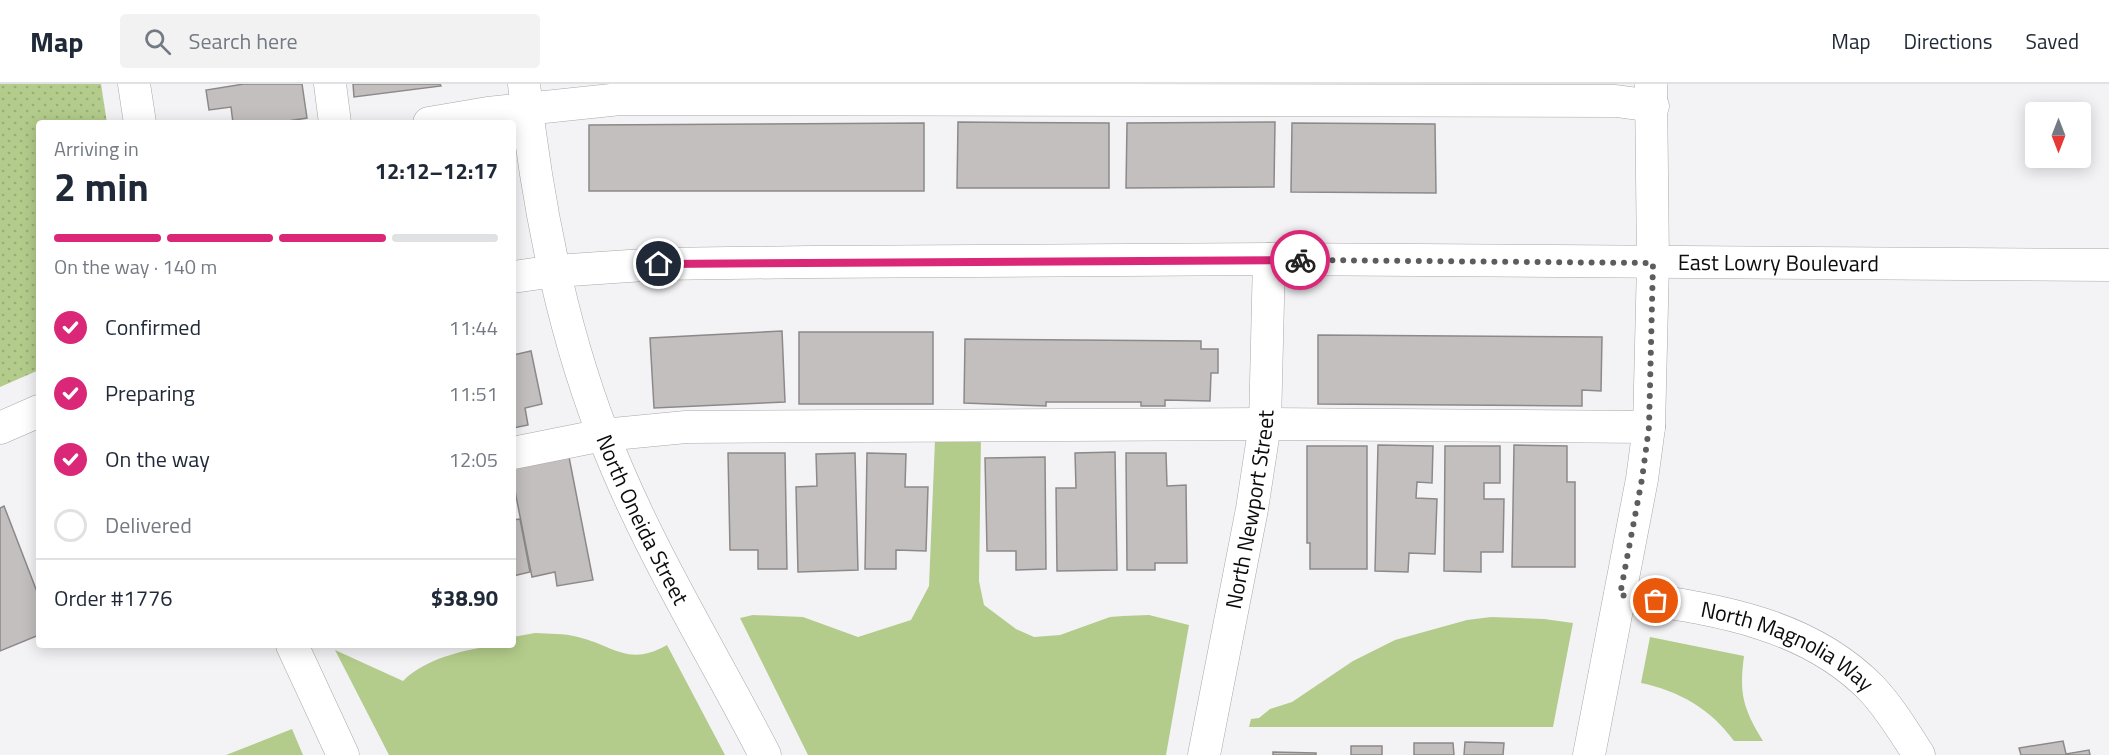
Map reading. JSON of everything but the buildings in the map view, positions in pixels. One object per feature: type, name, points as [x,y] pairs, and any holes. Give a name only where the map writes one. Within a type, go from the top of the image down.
[{"type":"street","points":[[134,84],[140,120]]},
{"type":"street","points":[[330,84],[334,120]]},
{"type":"street","points":[[440,120],[526,96],[620,99],[732,91],[1118,91],[1616,101],[1652,95],[1653,263],[1649,427],[1642,479],[1589,755]]},
{"type":"street","name":"North Oneida Street","points":[[526,96],[566,325],[603,435],[641,519],[765,755]]},
{"type":"street","name":"East Lowry Boulevard","points":[[516,277],[555,271],[659,264],[1269,260],[2109,266]]},
{"type":"street","name":"North Newport Street","points":[[1204,755],[1252,509],[1265,424],[1269,260]]},
{"type":"street","points":[[0,428],[36,412]]},
{"type":"street","points":[[516,452],[603,435],[686,427],[1265,424],[1649,427]]},
{"type":"street","name":"North Magnolia Way","points":[[1620,595],[1733,615],[1799,637],[1838,661],[1871,688],[1894,716],[1919,755]]},
{"type":"street","points":[[292,648],[343,755]]},
{"type":"green space","points":[[0,84],[101,84],[107,120],[36,120],[36,371],[0,387]]},
{"type":"green space","points":[[981,439],[979,581],[984,605],[1016,629],[1034,637],[1060,635],[1110,617],[1149,615],[1189,625],[1166,755],[808,755],[740,618],[753,615],[803,617],[858,637],[911,620],[929,586],[935,440]]},
{"type":"green space","points":[[1491,617],[1544,619],[1573,623],[1553,727],[1249,727],[1251,719],[1259,718],[1270,709],[1292,702],[1353,661],[1395,640],[1467,620]]},
{"type":"green space","points":[[535,633],[562,634],[631,655],[653,651],[667,645],[725,755],[389,755],[335,650],[403,681],[426,665],[455,654],[480,648],[516,648],[516,636]]},
{"type":"green space","points":[[1650,637],[1744,656],[1742,681],[1744,700],[1763,741],[1734,741],[1715,720],[1693,703],[1655,686],[1641,683]]},
{"type":"green space","points":[[292,729],[303,755],[226,755]]},
{"type":"way so far","points":[[1300,260],[1653,263],[1649,427],[1642,479],[1620,595],[1656,601]]},
{"type":"route","points":[[659,264],[835,261],[1300,260]]}]
